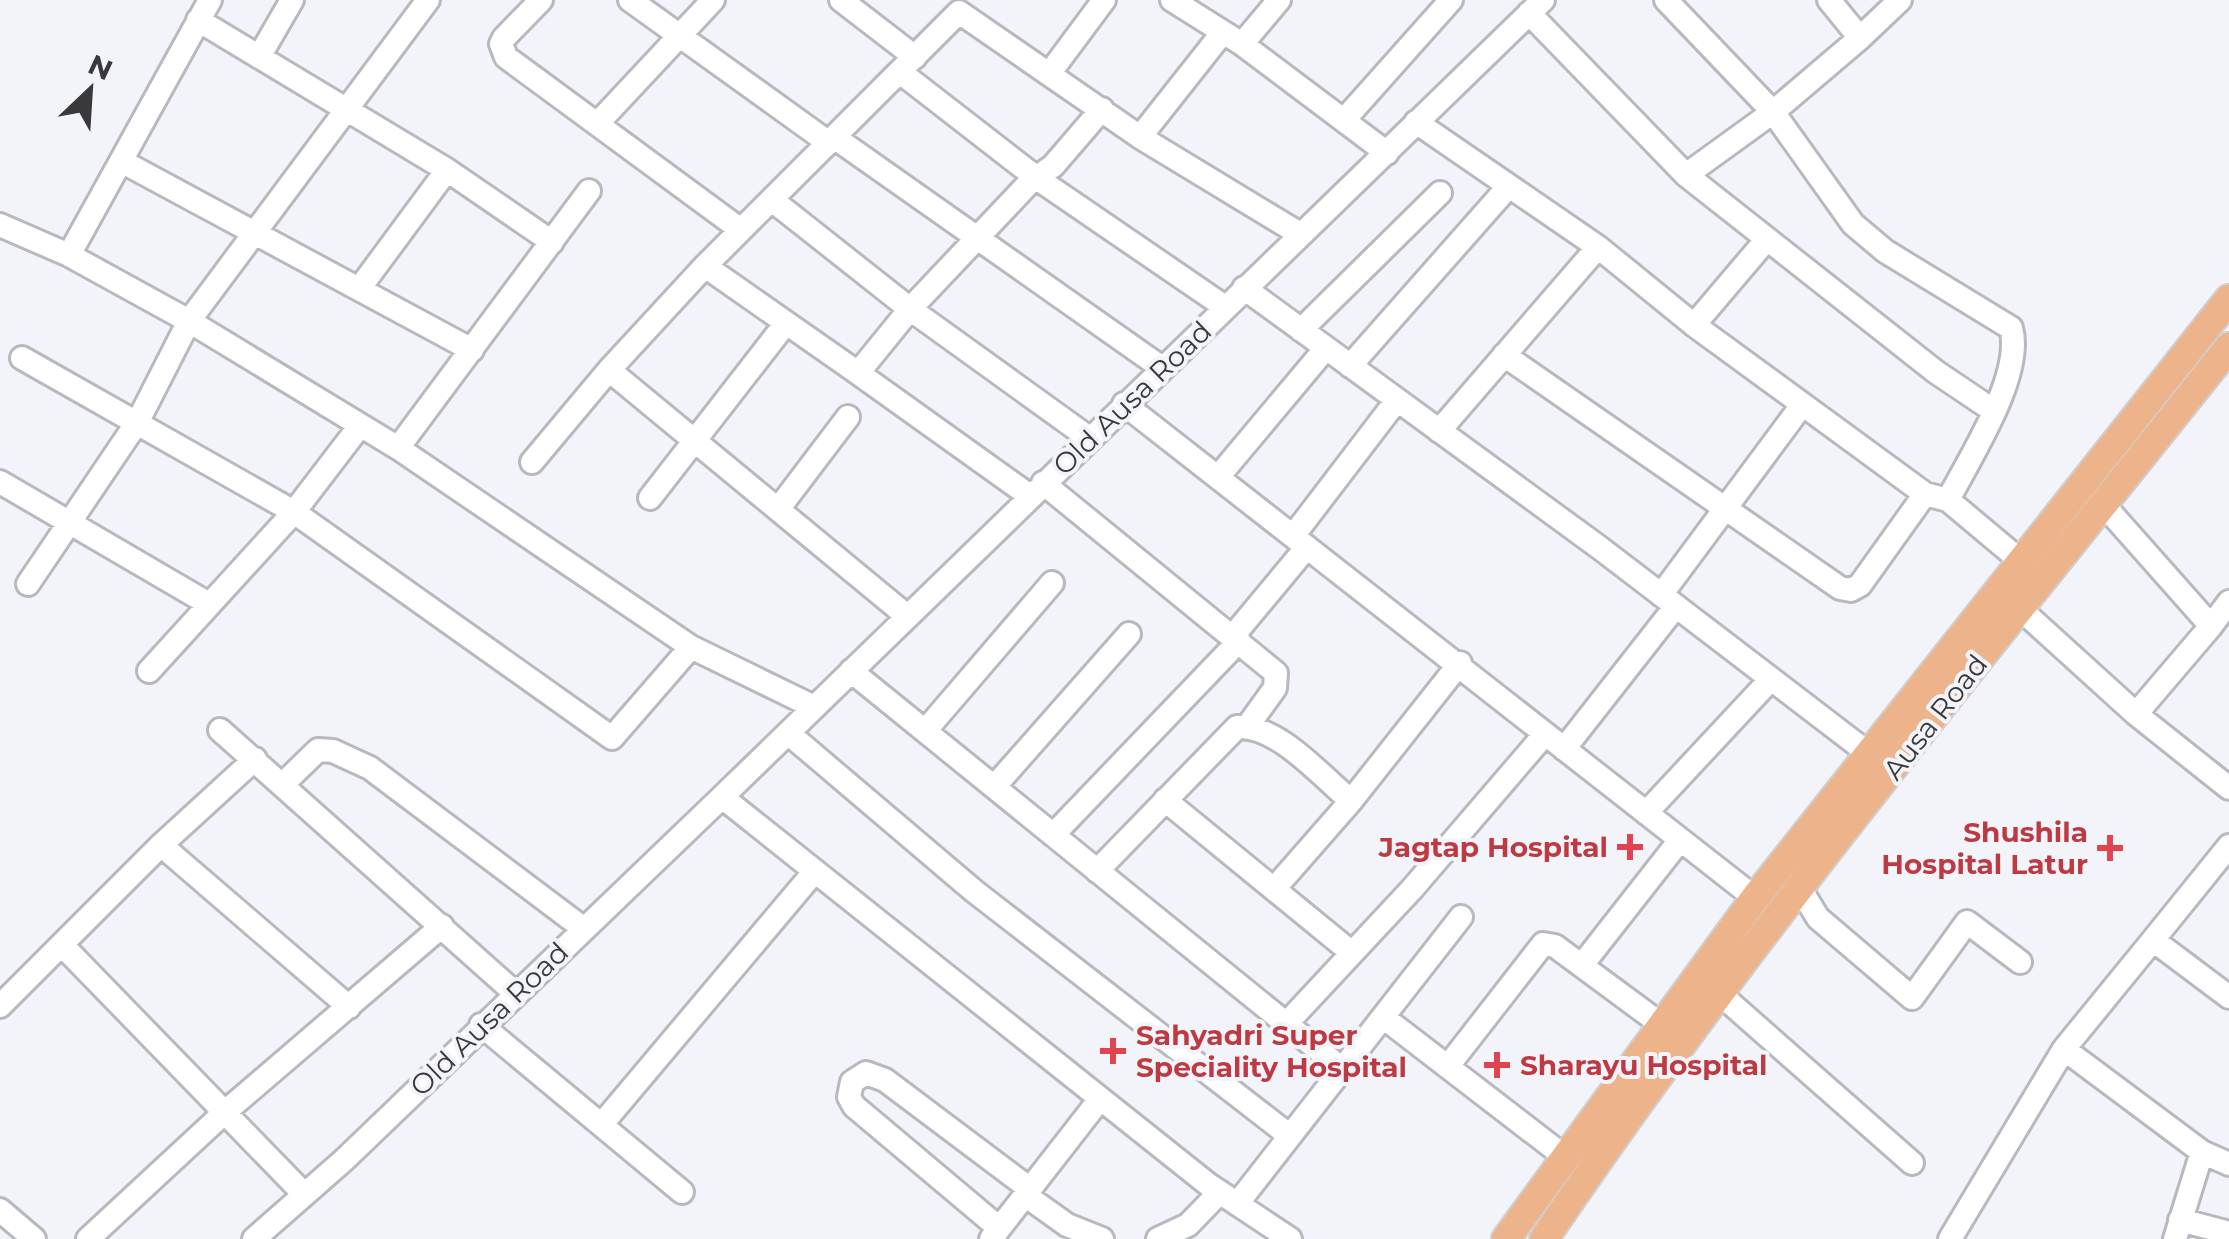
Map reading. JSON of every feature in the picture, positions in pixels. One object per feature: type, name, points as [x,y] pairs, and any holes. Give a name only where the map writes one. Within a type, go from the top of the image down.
[{"type":"main road","points":[[1506,1239],[1754,898],[2229,298]]},
{"type":"main road","name":"Ausa Road","points":[[1544,1239],[1651,1083],[2102,503],[2229,347]]},
{"type":"street","points":[[259,57],[292,0]]},
{"type":"street","points":[[28,584],[138,421],[189,321],[428,0]]},
{"type":"street","points":[[540,0],[510,30],[501,50],[741,230]]},
{"type":"street","points":[[630,0],[978,237],[1162,368]]},
{"type":"street","points":[[597,124],[712,0]]},
{"type":"street","points":[[840,0],[1038,179],[1225,307]]},
{"type":"street","points":[[1049,74],[1104,0]]},
{"type":"street","points":[[1172,0],[1198,6],[1233,38],[1387,153]]},
{"type":"street","points":[[1140,138],[1233,38],[1279,0]]},
{"type":"street","points":[[1344,120],[1451,0]]},
{"type":"street","points":[[1504,355],[1829,582],[1851,590],[1937,497],[1994,412],[2012,357],[2011,328],[1885,251],[1853,224],[1773,112],[1666,0]]},
{"type":"street","points":[[1829,0],[1860,38]]},
{"type":"street","points":[[1686,176],[1773,112],[1900,0]]},
{"type":"street","points":[[532,462],[705,266],[964,6],[1049,74],[1140,138],[1300,234]]},
{"type":"street","points":[[1536,6],[1686,176],[1994,412]]},
{"type":"street","name":"Old Ausa Road","points":[[254,1239],[302,1192],[344,1160],[514,992],[722,797],[1536,6]]},
{"type":"street","points":[[69,256],[204,10],[259,57],[447,170],[552,242]]},
{"type":"street","points":[[858,373],[910,309],[1102,108]]},
{"type":"street","points":[[1416,122],[1598,247],[1694,324],[1802,405],[1937,497],[2042,580]]},
{"type":"street","points":[[122,162],[472,350]]},
{"type":"street","points":[[359,288],[447,170]]},
{"type":"street","points":[[1350,366],[1509,186]]},
{"type":"street","points":[[398,448],[590,192]]},
{"type":"street","points":[[1301,330],[1440,193]]},
{"type":"street","points":[[772,200],[910,309],[1089,438]]},
{"type":"street","points":[[0,225],[69,256],[189,321],[398,448],[691,646],[814,707]]},
{"type":"street","points":[[1694,324],[1767,240]]},
{"type":"street","points":[[1439,431],[1598,247]]},
{"type":"street","points":[[705,266],[858,373],[1037,490],[1236,638],[1276,673],[1277,680],[1247,726],[1227,735],[1097,871]]},
{"type":"street","points":[[1244,288],[1668,600],[1868,753]]},
{"type":"street","points":[[650,498],[786,323]]},
{"type":"street","points":[[1218,478],[1326,348]]},
{"type":"street","points":[[22,358],[294,512],[612,738],[691,646]]},
{"type":"street","points":[[610,370],[907,616]]},
{"type":"street","points":[[1054,836],[1236,638],[1397,400]]},
{"type":"street","points":[[1124,404],[1460,663],[1754,898]]},
{"type":"street","points":[[1564,749],[1802,405]]},
{"type":"street","points":[[779,508],[848,417]]},
{"type":"street","points":[[149,671],[294,512],[359,427]]},
{"type":"street","points":[[0,482],[209,604]]},
{"type":"street","points":[[2102,503],[2212,626]]},
{"type":"street","points":[[925,731],[1052,584]]},
{"type":"street","points":[[1997,588],[2136,714],[2229,788]]},
{"type":"street","points":[[2136,714],[2229,602]]},
{"type":"street","points":[[994,787],[1129,634]]},
{"type":"street","points":[[1274,889],[1351,801],[1460,663]]},
{"type":"street","points":[[851,671],[1342,1069]]},
{"type":"street","points":[[1646,813],[1771,679]]},
{"type":"street","points":[[1247,726],[1279,742],[1351,801]]},
{"type":"street","points":[[220,730],[514,992]]},
{"type":"street","points":[[788,733],[974,890],[1290,1136]]},
{"type":"street","points":[[1286,1024],[1545,734]]},
{"type":"street","points":[[284,784],[318,750],[333,751],[370,768],[584,929]]},
{"type":"street","points":[[0,1006],[161,845],[255,759]]},
{"type":"street","points":[[722,797],[1100,1099],[1228,1198],[1290,1239]]},
{"type":"street","points":[[1164,800],[1352,953]]},
{"type":"street","points":[[1582,965],[1680,840]]},
{"type":"street","points":[[161,845],[348,1006]]},
{"type":"street","points":[[1950,1239],[2064,1049],[2229,846]]},
{"type":"street","points":[[602,1124],[815,871]]},
{"type":"street","points":[[1800,890],[1818,918],[1912,998],[1967,922],[2020,962]]},
{"type":"street","points":[[1158,1239],[1188,1225],[1228,1198],[1290,1136],[1461,917]]},
{"type":"street","points":[[88,1239],[225,1112],[442,926]]},
{"type":"street","points":[[2153,940],[2229,997]]},
{"type":"street","points":[[1448,1066],[1537,948],[1549,943],[1662,1025]]},
{"type":"street","points":[[63,946],[302,1192]]},
{"type":"street","points":[[1720,994],[1912,1163]]},
{"type":"street","points":[[1383,1016],[1565,1157]]},
{"type":"street","points":[[481,1024],[682,1192]]},
{"type":"street","points":[[2064,1049],[2202,1152],[2229,1164]]},
{"type":"street","points":[[1100,1099],[1028,1192],[995,1234],[854,1106],[849,1097],[852,1082],[866,1074],[885,1080],[1028,1192],[1067,1225],[1102,1239]]},
{"type":"street","points":[[2202,1152],[2178,1230],[2229,1233]]},
{"type":"street","points":[[0,1210],[34,1239]]},
{"type":"place","name":"Jagtap Hospital","points":[[1630,847]]},
{"type":"place","name":"Shushila Hospital Latur","points":[[2110,848]]},
{"type":"place","name":"Sahyadri Super Speciality Hospital","points":[[1113,1051]]},
{"type":"place","name":"Sharayu Hospital","points":[[1497,1065]]}]
